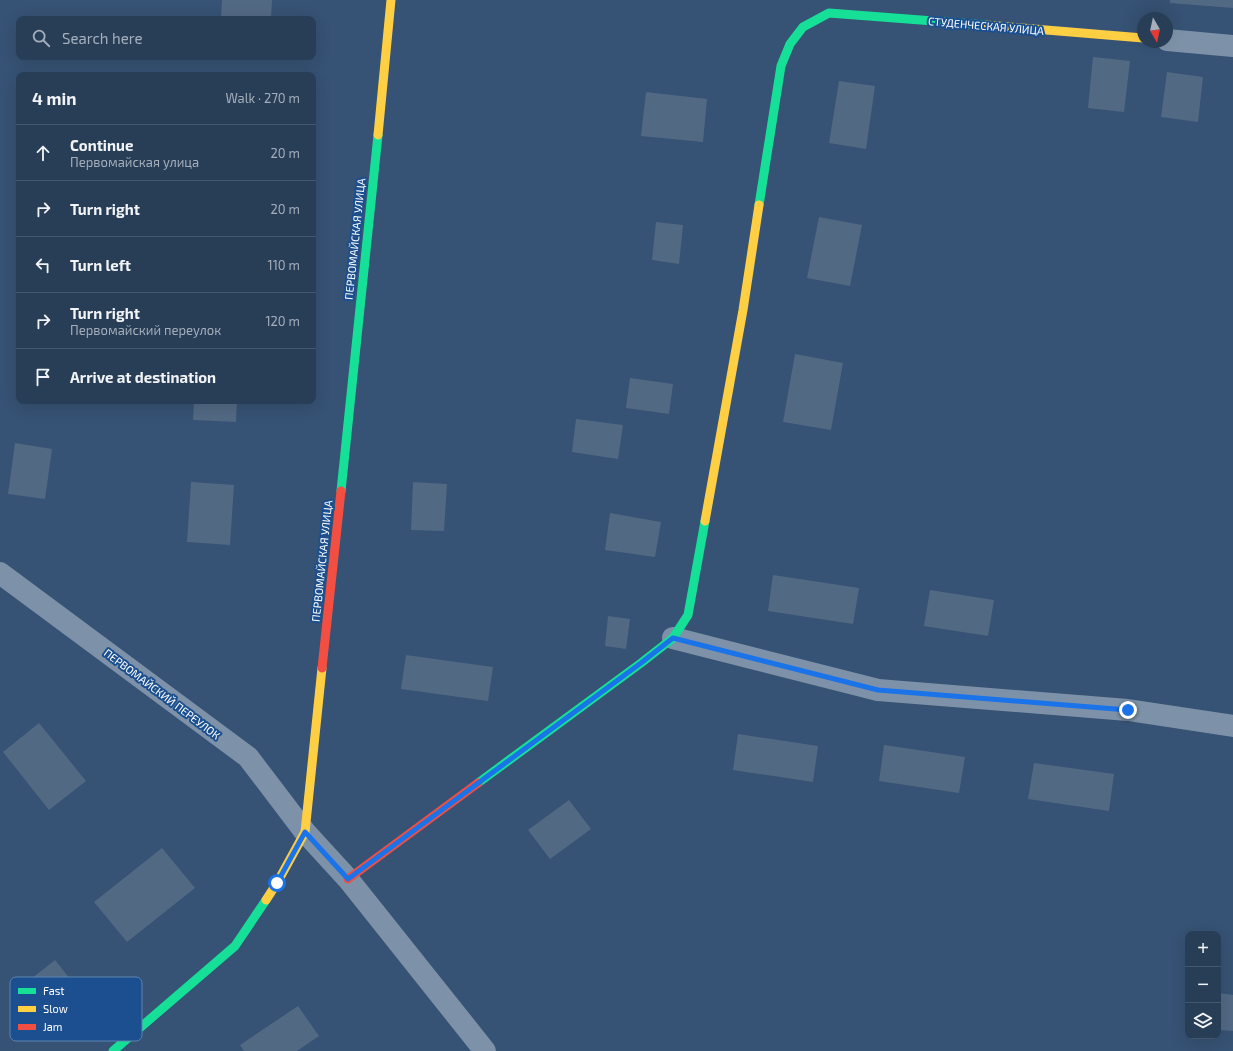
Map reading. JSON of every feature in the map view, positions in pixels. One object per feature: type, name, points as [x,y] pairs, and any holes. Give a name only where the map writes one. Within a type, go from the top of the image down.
[{"type":"street","name":"ПЕРВОМАЙСКАЯ УЛИЦА","points":[[142,1026],[235,946],[277,883],[305,832],[358,333],[391,0]]},
{"type":"street","name":"СТУДЕНЧЕСКАЯ УЛИЦА","points":[[673,638],[688,615],[743,310],[781,66],[790,44],[803,27],[829,13],[1137,38]]},
{"type":"street","points":[[1173,41],[1233,46]]},
{"type":"street","name":"ПЕРВОМАЙСКИЙ ПЕРЕУЛОК","points":[[0,573],[248,757],[305,832],[348,879],[485,1051]]},
{"type":"street","points":[[348,879],[673,638],[878,690],[1128,710],[1233,726]]},
{"type":"street","name":"ПЕРВОМАЙСКАЯ УЛИЦА","points":[[113,1051],[125,1041]]},
{"type":"building","points":[[222,0],[272,0],[271,16],[221,16]]},
{"type":"building","points":[[1170,0],[1233,0],[1233,8],[1170,3]]},
{"type":"building","points":[[1093,57],[1130,61],[1124,112],[1088,108]]},
{"type":"building","points":[[1167,72],[1203,77],[1198,122],[1161,117]]},
{"type":"building","points":[[839,81],[875,86],[866,149],[829,143]]},
{"type":"building","points":[[646,92],[707,99],[703,142],[641,136]]},
{"type":"building","points":[[819,217],[862,225],[850,286],[807,278]]},
{"type":"building","points":[[656,222],[683,225],[679,264],[652,260]]},
{"type":"building","points":[[795,354],[843,363],[831,430],[783,422]]},
{"type":"building","points":[[630,378],[673,384],[669,414],[626,408]]},
{"type":"building","points":[[194,404],[237,404],[236,422],[193,420]]},
{"type":"building","points":[[576,419],[623,425],[618,459],[572,452]]},
{"type":"building","points":[[15,443],[52,449],[45,499],[8,494]]},
{"type":"building","points":[[191,482],[234,485],[230,545],[187,542]]},
{"type":"building","points":[[413,482],[447,484],[444,531],[411,530]]},
{"type":"building","points":[[610,513],[661,522],[655,557],[605,550]]},
{"type":"building","points":[[773,575],[859,588],[853,624],[768,611]]},
{"type":"building","points":[[930,590],[994,600],[988,636],[924,626]]},
{"type":"building","points":[[608,616],[630,619],[626,649],[605,646]]},
{"type":"building","points":[[406,655],[493,667],[488,701],[401,689]]},
{"type":"building","points":[[39,723],[86,781],[49,810],[3,752]]},
{"type":"building","points":[[738,734],[818,746],[813,782],[733,770]]},
{"type":"building","points":[[884,745],[965,757],[959,793],[879,781]]},
{"type":"building","points":[[1034,763],[1114,774],[1109,811],[1028,799]]},
{"type":"building","points":[[569,800],[591,829],[550,859],[528,830]]},
{"type":"building","points":[[162,848],[195,888],[127,942],[94,902]]},
{"type":"building","points":[[55,960],[69,977],[33,977]]},
{"type":"building","points":[[1221,993],[1233,995],[1233,1031],[1221,1030]]},
{"type":"building","points":[[298,1006],[319,1036],[297,1051],[244,1051],[240,1045]]},
{"type":"traffic: fast","points":[[759,205],[781,66],[790,44],[803,27],[829,13],[986,25]]},
{"type":"traffic: fast","points":[[341,491],[378,135]]},
{"type":"traffic: fast","points":[[478,783],[673,638],[688,615],[705,521]]},
{"type":"traffic: fast","points":[[142,1026],[235,946],[266,900]]},
{"type":"traffic: fast","points":[[113,1051],[125,1041]]},
{"type":"traffic: slow","points":[[378,135],[391,0]]},
{"type":"traffic: slow","points":[[986,25],[1137,38]]},
{"type":"traffic: slow","points":[[705,521],[743,310],[759,205]]},
{"type":"traffic: slow","points":[[266,900],[305,832],[322,668]]},
{"type":"traffic: jam","points":[[322,668],[341,491]]},
{"type":"traffic: jam","points":[[348,879],[478,783]]},
{"type":"route","points":[[277,883],[305,832],[348,879],[673,638],[878,690],[1128,710]]}]
